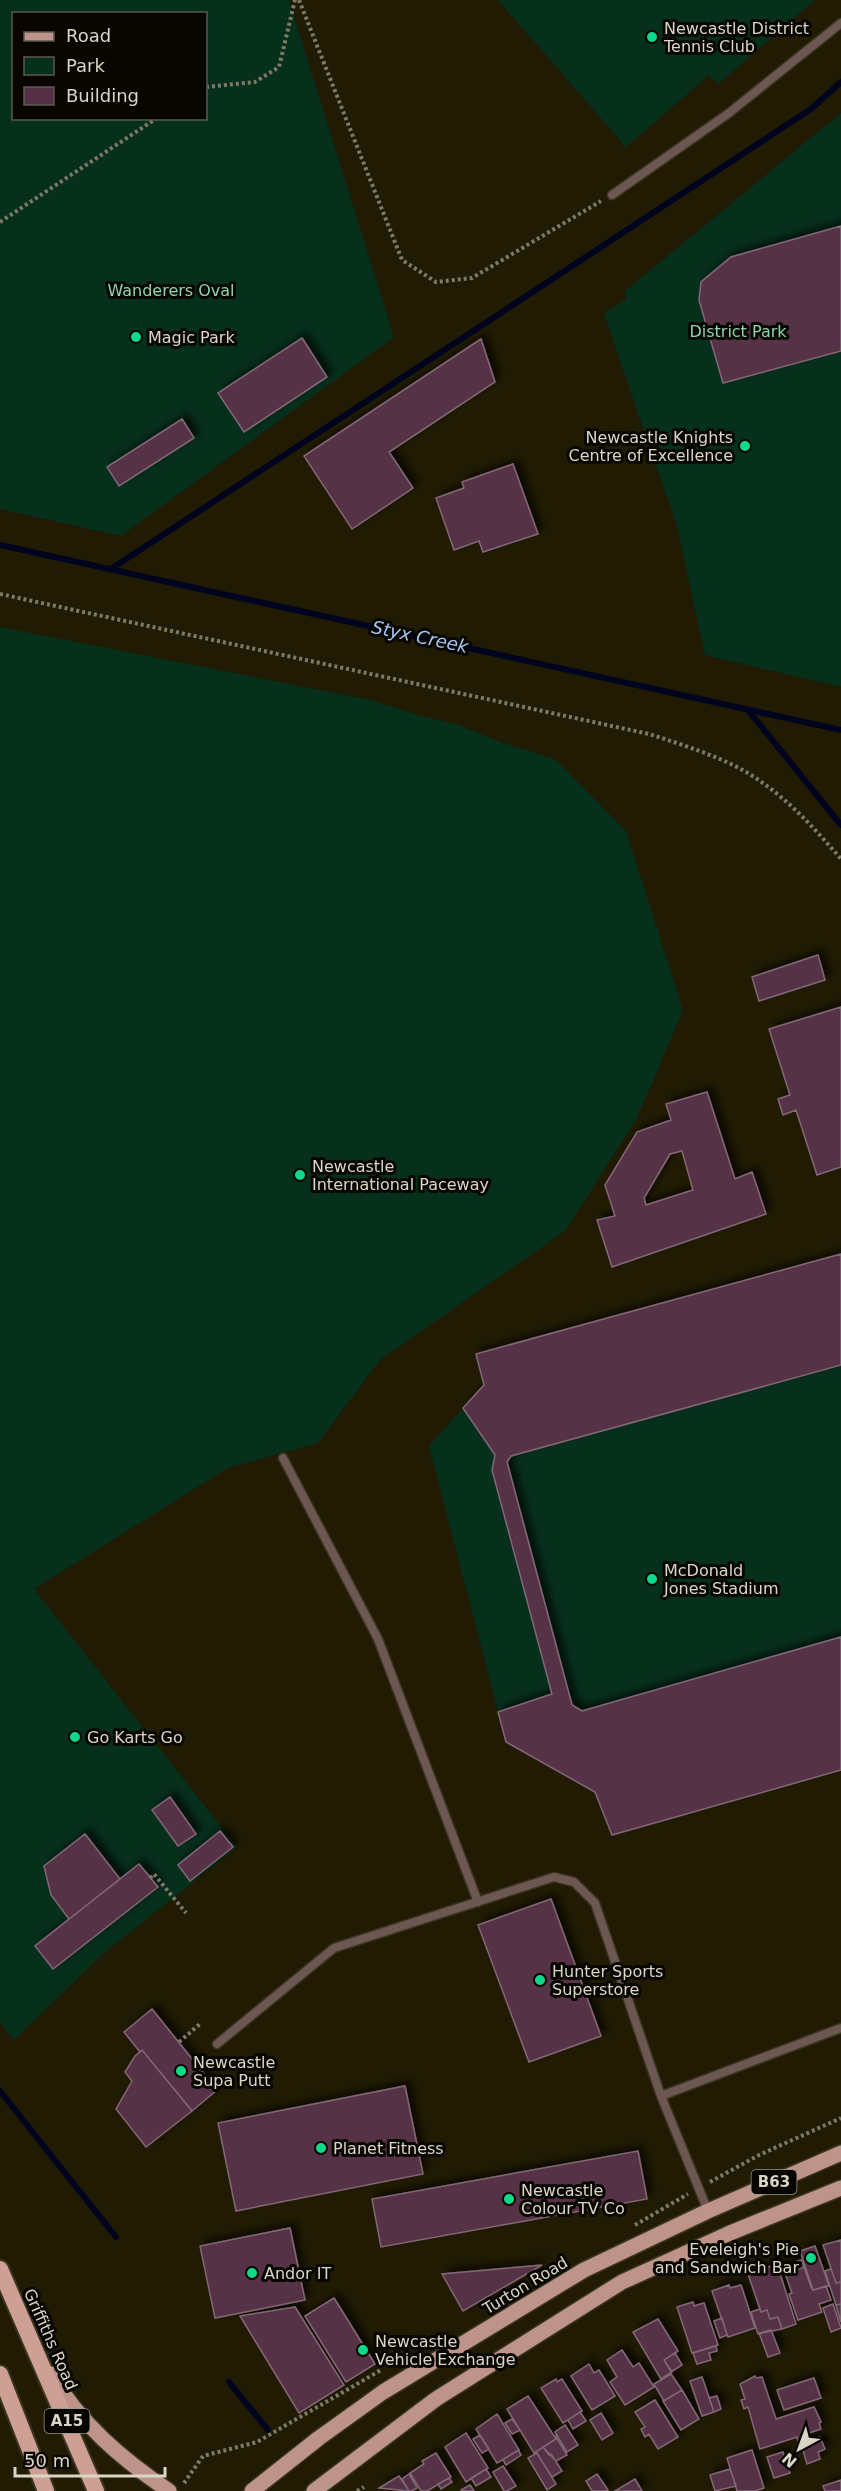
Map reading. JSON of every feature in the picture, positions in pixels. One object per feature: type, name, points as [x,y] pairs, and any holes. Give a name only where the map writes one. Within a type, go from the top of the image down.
[{"type":"highway","name":"Griffiths Road","points":[[0,2269],[37,2350],[96,2491]]},
{"type":"highway","name":"A15","points":[[0,2373],[46,2491]]},
{"type":"main road","name":"Turton Road","points":[[252,2491],[319,2438],[383,2392],[584,2270],[708,2211],[841,2152]]},
{"type":"main road","name":"B63","points":[[314,2491],[436,2398],[622,2282],[730,2233],[841,2188]]},
{"type":"main road","points":[[37,2350],[57,2384],[92,2429],[134,2466],[169,2491]]},
{"type":"main road","points":[[328,2491],[348,2464]]},
{"type":"lane","points":[[612,195],[729,113],[841,23]]},
{"type":"lane","points":[[283,1458],[378,1639],[478,1902]]},
{"type":"lane","points":[[217,2044],[334,1948],[554,1877],[574,1882],[596,1903],[661,2096],[708,2211]]},
{"type":"lane","points":[[661,2096],[841,2028]]},
{"type":"path","points":[[207,87],[255,82],[279,67],[297,0]]},
{"type":"path","points":[[297,0],[402,260],[436,282],[472,278],[612,195]]},
{"type":"path","points":[[0,222],[154,120]]},
{"type":"path","points":[[0,594],[638,732],[670,741],[734,765],[772,790],[814,827],[841,859]]},
{"type":"path","points":[[150,1878],[154,1874],[186,1913]]},
{"type":"path","points":[[179,2042],[200,2024]]},
{"type":"path","points":[[357,2491],[363,2487]]},
{"type":"green space","name":"Wanderers Oval","points":[[0,0],[289,0],[394,337],[121,536],[0,509]]},
{"type":"green space","name":"Newcastle District Tennis Club","points":[[498,0],[815,0],[718,84],[709,75],[626,147]]},
{"type":"green space","name":"District Park","points":[[841,113],[841,687],[705,655],[677,526],[604,314],[626,299],[625,291]]},
{"type":"green space","name":"Newcastle International Paceway","points":[[0,627],[371,700],[459,725],[503,743],[555,759],[626,831],[683,1010],[637,1118],[565,1231],[380,1360],[318,1443],[228,1468],[34,1589],[237,1847],[103,1954],[14,2040],[0,2023]]},
{"type":"green space","name":"McDonald Jones Stadium","points":[[841,1254],[841,1770],[612,1835],[594,1792],[506,1742],[429,1446],[484,1385],[476,1354]]},
{"type":"building","points":[[841,226],[841,351],[723,383],[699,300],[701,282],[731,257]]},
{"type":"building","points":[[302,338],[327,377],[244,432],[218,393]]},
{"type":"building","points":[[481,339],[495,382],[389,452],[413,488],[352,529],[304,456]]},
{"type":"building","points":[[182,419],[194,438],[119,486],[107,467]]},
{"type":"building","points":[[513,464],[538,534],[483,552],[479,541],[454,550],[436,498],[464,488],[462,482]]},
{"type":"building","points":[[818,955],[825,980],[759,1001],[752,977]]},
{"type":"building","points":[[841,1007],[841,1167],[817,1175],[796,1110],[783,1115],[778,1099],[790,1095],[769,1029]]},
{"type":"building","points":[[707,1092],[735,1179],[752,1172],[766,1214],[612,1267],[597,1220],[615,1216],[605,1185],[637,1132],[671,1120],[666,1104]],"holes":[[[682,1151],[693,1190],[646,1205],[644,1198],[670,1154]]]},
{"type":"building","points":[[841,1254],[841,1365],[511,1456],[507,1462],[572,1705],[582,1711],[841,1637],[841,1770],[612,1835],[595,1792],[506,1742],[498,1712],[552,1694],[492,1470],[495,1455],[463,1408],[484,1385],[476,1354]]},
{"type":"building","points":[[170,1797],[196,1834],[178,1846],[152,1810]]},
{"type":"building","points":[[220,1831],[233,1847],[190,1881],[178,1865]]},
{"type":"building","points":[[85,1834],[120,1879],[69,1919],[51,1895],[44,1866]]},
{"type":"building","points":[[139,1864],[158,1887],[53,1969],[35,1946]]},
{"type":"building","name":"Hunter Sports Superstore","points":[[551,1899],[601,2036],[529,2062],[478,1925]]},
{"type":"building","name":"Newcastle Supa Putt","points":[[152,2009],[217,2090],[192,2111],[142,2050],[140,2052],[124,2032]]},
{"type":"building","points":[[142,2050],[192,2111],[146,2147],[116,2109],[132,2081],[125,2072],[135,2056]]},
{"type":"building","name":"Planet Fitness","points":[[405,2086],[423,2174],[236,2211],[218,2123]]},
{"type":"building","name":"Newcastle Colour TV Co","points":[[638,2151],[647,2199],[381,2247],[372,2199]]},
{"type":"building","name":"Andor IT","points":[[290,2228],[305,2300],[215,2318],[200,2246]]},
{"type":"building","points":[[841,2240],[841,2282],[836,2283],[823,2245]]},
{"type":"building","points":[[815,2246],[829,2286],[813,2290],[800,2251]]},
{"type":"building","points":[[801,2260],[804,2267],[784,2274],[781,2267]]},
{"type":"building","points":[[777,2264],[796,2324],[782,2329],[778,2317],[770,2319],[767,2310],[761,2312],[748,2274]]},
{"type":"building","points":[[542,2265],[463,2311],[442,2274]]},
{"type":"building","points":[[804,2267],[813,2290],[826,2286],[831,2300],[819,2304],[822,2312],[798,2320],[785,2273]]},
{"type":"building","points":[[831,2269],[836,2283],[841,2282],[841,2304],[836,2305],[825,2271]]},
{"type":"building","points":[[729,2285],[730,2288],[741,2285],[755,2328],[728,2337],[712,2291]]},
{"type":"building","points":[[334,2298],[375,2364],[346,2382],[305,2316]]},
{"type":"building","points":[[693,2302],[694,2306],[704,2303],[718,2345],[692,2353],[677,2307]]},
{"type":"building","points":[[833,2304],[841,2328],[831,2332],[823,2308]]},
{"type":"building","points":[[841,2304],[841,2322],[836,2305]]},
{"type":"building","points":[[295,2307],[344,2385],[299,2413],[240,2316]]},
{"type":"building","points":[[760,2309],[761,2312],[767,2310],[770,2319],[778,2317],[782,2329],[758,2334],[751,2312]]},
{"type":"building","points":[[722,2318],[727,2335],[720,2338],[714,2321]]},
{"type":"building","points":[[658,2319],[678,2351],[664,2360],[672,2372],[661,2379],[633,2332]]},
{"type":"building","points":[[771,2330],[780,2353],[768,2357],[759,2333]]},
{"type":"building","points":[[716,2346],[717,2351],[709,2353],[711,2360],[697,2364],[693,2353]]},
{"type":"building","points":[[622,2350],[633,2367],[639,2363],[654,2387],[625,2405],[610,2382],[617,2377],[607,2360]]},
{"type":"building","points":[[675,2353],[682,2365],[671,2372],[664,2360]]},
{"type":"building","points":[[589,2364],[594,2373],[599,2370],[615,2396],[592,2410],[571,2376]]},
{"type":"building","points":[[671,2374],[682,2390],[664,2401],[654,2384]]},
{"type":"building","points":[[755,2376],[756,2378],[762,2377],[776,2419],[814,2407],[821,2422],[819,2423],[821,2429],[806,2434],[808,2438],[798,2441],[797,2437],[760,2449],[748,2407],[744,2409],[741,2400],[745,2399],[740,2384]]},
{"type":"building","points":[[702,2377],[714,2412],[702,2416],[690,2381]]},
{"type":"building","points":[[814,2378],[821,2398],[784,2410],[777,2390]]},
{"type":"building","points":[[556,2379],[557,2382],[562,2379],[582,2411],[563,2423],[541,2388]]},
{"type":"building","points":[[682,2390],[699,2419],[681,2430],[663,2401]]},
{"type":"building","points":[[528,2396],[556,2439],[534,2453],[507,2409]]},
{"type":"building","points":[[717,2396],[721,2409],[714,2412],[709,2398]]},
{"type":"building","points":[[655,2400],[678,2437],[658,2449],[649,2434],[645,2437],[641,2429],[645,2427],[635,2412]]},
{"type":"building","points":[[580,2412],[586,2421],[573,2429],[568,2420]]},
{"type":"building","points":[[601,2413],[613,2433],[602,2440],[590,2420]]},
{"type":"building","points":[[497,2414],[519,2450],[497,2463],[476,2429]]},
{"type":"building","points":[[512,2419],[520,2430],[512,2434],[505,2423]]},
{"type":"building","points":[[565,2425],[578,2445],[567,2452],[555,2432]]},
{"type":"building","points":[[466,2433],[488,2468],[466,2482],[445,2447]]},
{"type":"building","points":[[480,2435],[489,2449],[482,2453],[473,2439]]},
{"type":"building","points":[[556,2437],[567,2455],[556,2461],[543,2447]]},
{"type":"building","points":[[820,2437],[825,2449],[818,2452],[820,2459],[807,2464],[801,2444]]},
{"type":"building","points":[[543,2447],[549,2455],[551,2454],[562,2471],[552,2477],[536,2452]]},
{"type":"building","points":[[518,2450],[521,2455],[506,2465],[503,2460]]},
{"type":"building","points":[[752,2450],[764,2488],[755,2491],[737,2491],[727,2458]]},
{"type":"building","points":[[783,2452],[790,2473],[774,2478],[767,2457]]},
{"type":"building","points":[[436,2453],[451,2477],[427,2491],[421,2491],[410,2473],[424,2464],[422,2461]]},
{"type":"building","points":[[537,2453],[556,2484],[547,2490],[528,2458]]},
{"type":"building","points":[[503,2466],[516,2486],[507,2491],[504,2491],[493,2472]]},
{"type":"building","points":[[486,2469],[491,2477],[476,2486],[471,2478]]},
{"type":"building","points":[[730,2469],[736,2486],[715,2491],[710,2475]]},
{"type":"building","points":[[409,2474],[417,2488],[412,2491],[409,2491],[402,2479]]},
{"type":"building","points":[[597,2474],[608,2490],[592,2491],[586,2481]]},
{"type":"building","points":[[399,2476],[409,2491],[379,2488]]},
{"type":"building","points":[[449,2478],[452,2482],[441,2489],[438,2484]]},
{"type":"building","points":[[635,2479],[642,2491],[615,2491]]},
{"type":"building","points":[[841,2480],[841,2491],[825,2491],[823,2486]]},
{"type":"building","points":[[470,2485],[474,2491],[461,2490]]},
{"type":"waterway","points":[[111,569],[811,109],[841,82]]},
{"type":"waterway","name":"Styx Creek","points":[[0,545],[841,730]]},
{"type":"waterway","points":[[748,710],[841,825]]},
{"type":"waterway","points":[[0,2091],[116,2237]]},
{"type":"waterway","points":[[229,2382],[268,2430]]},
{"type":"place","name":"Newcastle District Tennis Club","points":[[652,37]]},
{"type":"place","name":"Magic Park","points":[[136,337]]},
{"type":"place","name":"Newcastle Knights Centre of Excellence","points":[[745,446]]},
{"type":"place","name":"Newcastle International Paceway","points":[[300,1175]]},
{"type":"place","name":"McDonald Jones Stadium","points":[[652,1579]]},
{"type":"place","name":"Go Karts Go","points":[[75,1737]]},
{"type":"place","name":"Hunter Sports Superstore","points":[[540,1980]]},
{"type":"place","name":"Newcastle Supa Putt","points":[[181,2071]]},
{"type":"place","name":"Planet Fitness","points":[[321,2148]]},
{"type":"place","name":"Newcastle Colour TV Co","points":[[509,2199]]},
{"type":"place","name":"Eveleigh's Pie and Sandwich Bar","points":[[811,2258]]},
{"type":"place","name":"Andor IT","points":[[252,2273]]},
{"type":"place","name":"Newcastle Vehicle Exchange","points":[[363,2350]]}]
